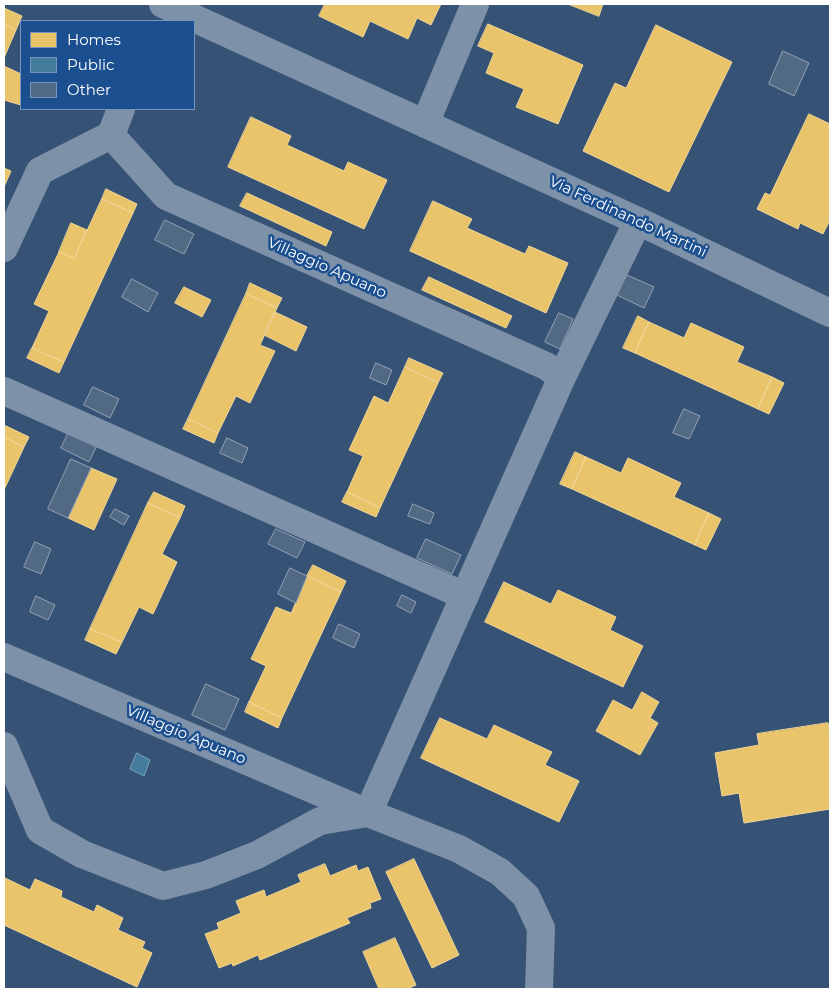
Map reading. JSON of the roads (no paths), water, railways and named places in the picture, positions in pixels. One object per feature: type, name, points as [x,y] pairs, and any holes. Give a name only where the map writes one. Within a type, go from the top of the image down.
[{"type":"street","points":[[158,20],[164,4]]},
{"type":"street","name":"Via Ferdinando Martini","points":[[164,4],[638,221],[830,313]]},
{"type":"street","points":[[425,124],[476,4]]},
{"type":"street","points":[[4,248],[40,171],[111,135],[121,110]]},
{"type":"street","name":"Villaggio Apuano","points":[[111,135],[166,196],[546,366],[562,377]]},
{"type":"street","points":[[4,746],[40,830],[82,854],[163,886],[206,876],[257,855],[320,821],[368,813],[562,377],[638,221]]},
{"type":"street","points":[[4,391],[465,596]]},
{"type":"street","name":"Villaggio Apuano","points":[[4,657],[368,813],[459,849],[500,872],[526,896],[541,928],[539,989]]}]
